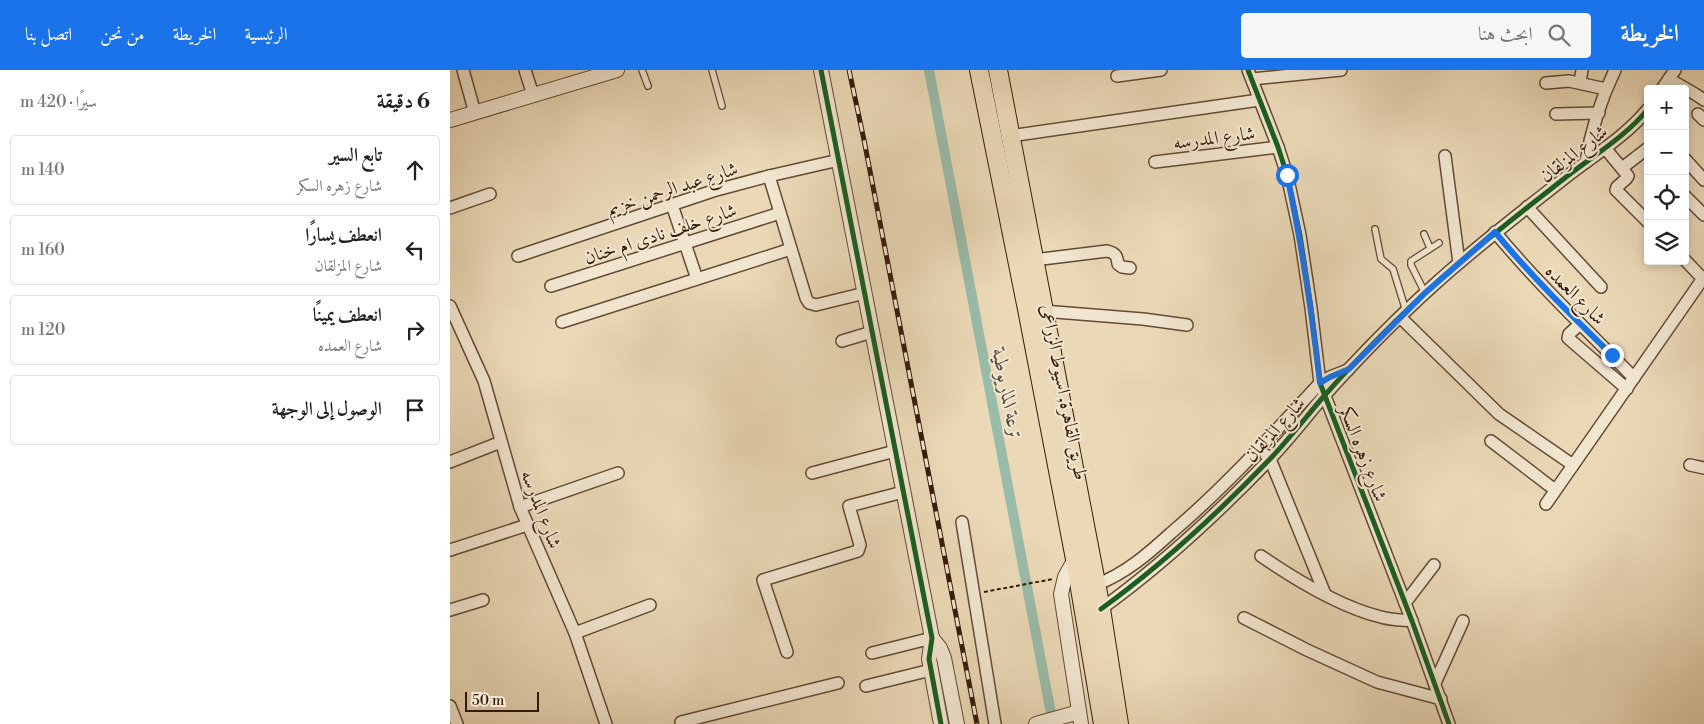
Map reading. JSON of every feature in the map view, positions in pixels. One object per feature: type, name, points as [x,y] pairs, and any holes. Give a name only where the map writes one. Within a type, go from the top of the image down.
[{"type":"highway","name":"طريق القاهرة, اسيوط الزراعى","points":[[979,70],[1027,308],[1082,556],[1096,585],[1119,724]]},
{"type":"highway","name":"طريق القاهرة, اسيوط الزراعى","points":[[998,70],[1043,311],[1082,556],[1103,724]]},
{"type":"street","points":[[462,70],[475,112]]},
{"type":"street","points":[[525,70],[533,95]]},
{"type":"street","points":[[821,70],[932,638],[929,650],[930,670],[940,724]]},
{"type":"street","points":[[1117,76],[1161,70]]},
{"type":"street","points":[[1250,75],[1341,70]]},
{"type":"street","points":[[1580,82],[1582,70]]},
{"type":"street","points":[[1586,162],[1589,144],[1606,89],[1615,70]]},
{"type":"street","points":[[450,120],[610,71]]},
{"type":"street","name":"شارع زهره السكر","points":[[1250,75],[1287,175],[1300,235],[1320,383],[1412,621],[1449,724]]},
{"type":"street","points":[[1550,78],[1570,80],[1606,89]]},
{"type":"street","points":[[1668,79],[1704,100]]},
{"type":"street","points":[[1010,136],[1259,100]]},
{"type":"street","points":[[1556,114],[1599,113]]},
{"type":"street","name":"شارع المزلقان","points":[[1101,609],[1129,589],[1213,516],[1270,459],[1349,369],[1425,293],[1495,232],[1605,148],[1644,113]]},
{"type":"street","name":"شارع المدرسه","points":[[1155,162],[1278,147]]},
{"type":"street","points":[[1605,148],[1628,176],[1616,190],[1646,220]]},
{"type":"street","points":[[1622,168],[1644,153]]},
{"type":"street","points":[[1445,156],[1459,263]]},
{"type":"street","name":"شارع عبد الرحمن خزيم","points":[[518,256],[713,191],[838,160]]},
{"type":"street","points":[[1689,163],[1704,180]]},
{"type":"street","points":[[769,176],[809,304],[816,305],[865,293]]},
{"type":"street","points":[[450,208],[490,194]]},
{"type":"street","points":[[1689,200],[1704,215]]},
{"type":"street","points":[[672,205],[697,279]]},
{"type":"street","points":[[1527,207],[1601,287]]},
{"type":"street","name":"شارع خلف نادى ام خنان","points":[[551,286],[780,213]]},
{"type":"street","name":"شارع العمده","points":[[1495,232],[1519,260],[1634,378]]},
{"type":"street","points":[[562,322],[791,249]]},
{"type":"street","points":[[1034,260],[1106,251],[1114,252],[1118,264],[1122,267],[1130,268]]},
{"type":"street","points":[[1546,504],[1704,278],[1689,264]]},
{"type":"street","name":"شارع المدرسه","points":[[450,306],[452,318],[484,382],[520,507],[575,633],[606,724]]},
{"type":"street","points":[[1043,311],[1133,318],[1187,325]]},
{"type":"street","points":[[1403,314],[1499,414],[1573,465]]},
{"type":"street","points":[[1580,324],[1569,334],[1568,338],[1627,389]]},
{"type":"street","points":[[842,341],[872,332]]},
{"type":"street","name":"شارع المزلقان","points":[[1096,585],[1121,574],[1138,562],[1203,506],[1320,383],[1349,369]]},
{"type":"street","points":[[1491,441],[1555,490]]},
{"type":"street","points":[[450,462],[501,442]]},
{"type":"street","points":[[1259,448],[1270,459],[1325,594]]},
{"type":"street","points":[[812,473],[895,451]]},
{"type":"street","points":[[1690,465],[1704,468]]},
{"type":"street","points":[[520,507],[618,473]]},
{"type":"street","points":[[787,652],[763,580],[858,550],[860,546],[849,506],[903,492]]},
{"type":"street","points":[[1203,506],[1213,516]]},
{"type":"street","points":[[962,522],[995,724]]},
{"type":"street","points":[[450,550],[527,525]]},
{"type":"street","points":[[1036,724],[1077,717],[1061,594],[1065,577],[1082,556]]},
{"type":"street","points":[[1261,556],[1325,594],[1370,614],[1383,618],[1412,621]]},
{"type":"street","points":[[1405,603],[1434,565]]},
{"type":"street","points":[[1121,574],[1129,589]]},
{"type":"street","points":[[450,610],[483,600]]},
{"type":"street","points":[[575,633],[650,605]]},
{"type":"street","points":[[1244,618],[1307,650],[1377,682],[1441,699]]},
{"type":"street","points":[[1435,682],[1463,622]]},
{"type":"street","points":[[872,653],[932,638]]},
{"type":"street","points":[[932,638],[940,648],[944,658],[957,724]]},
{"type":"street","points":[[866,686],[930,670]]},
{"type":"street","points":[[681,722],[720,718],[777,697],[838,683]]},
{"type":"street","points":[[450,706],[457,724]]},
{"type":"lane","points":[[642,70],[648,86]]},
{"type":"lane","points":[[712,70],[722,106]]},
{"type":"lane","points":[[1374,229],[1382,259],[1393,268],[1403,314]]},
{"type":"lane","points":[[1424,234],[1430,248]]},
{"type":"lane","points":[[1425,293],[1410,261],[1438,243]]},
{"type":"path","points":[[988,591],[1046,580]]},
{"type":"waterway","name":"ترعة الماريوطية","points":[[929,70],[1053,724]]},
{"type":"railway","points":[[849,70],[977,724]]},
{"type":"cycle path","points":[[821,70],[932,638],[929,659],[941,724]]},
{"type":"cycle path","points":[[1248,70],[1287,175],[1300,235],[1320,383],[1412,621],[1449,724]]},
{"type":"cycle path","points":[[1101,609],[1146,575],[1230,499],[1277,451],[1351,367],[1420,297],[1501,228],[1621,136],[1644,114]]},
{"type":"route","points":[[1287,175],[1300,235],[1320,383],[1349,369],[1425,293],[1495,232],[1562,306],[1612,355]]}]
